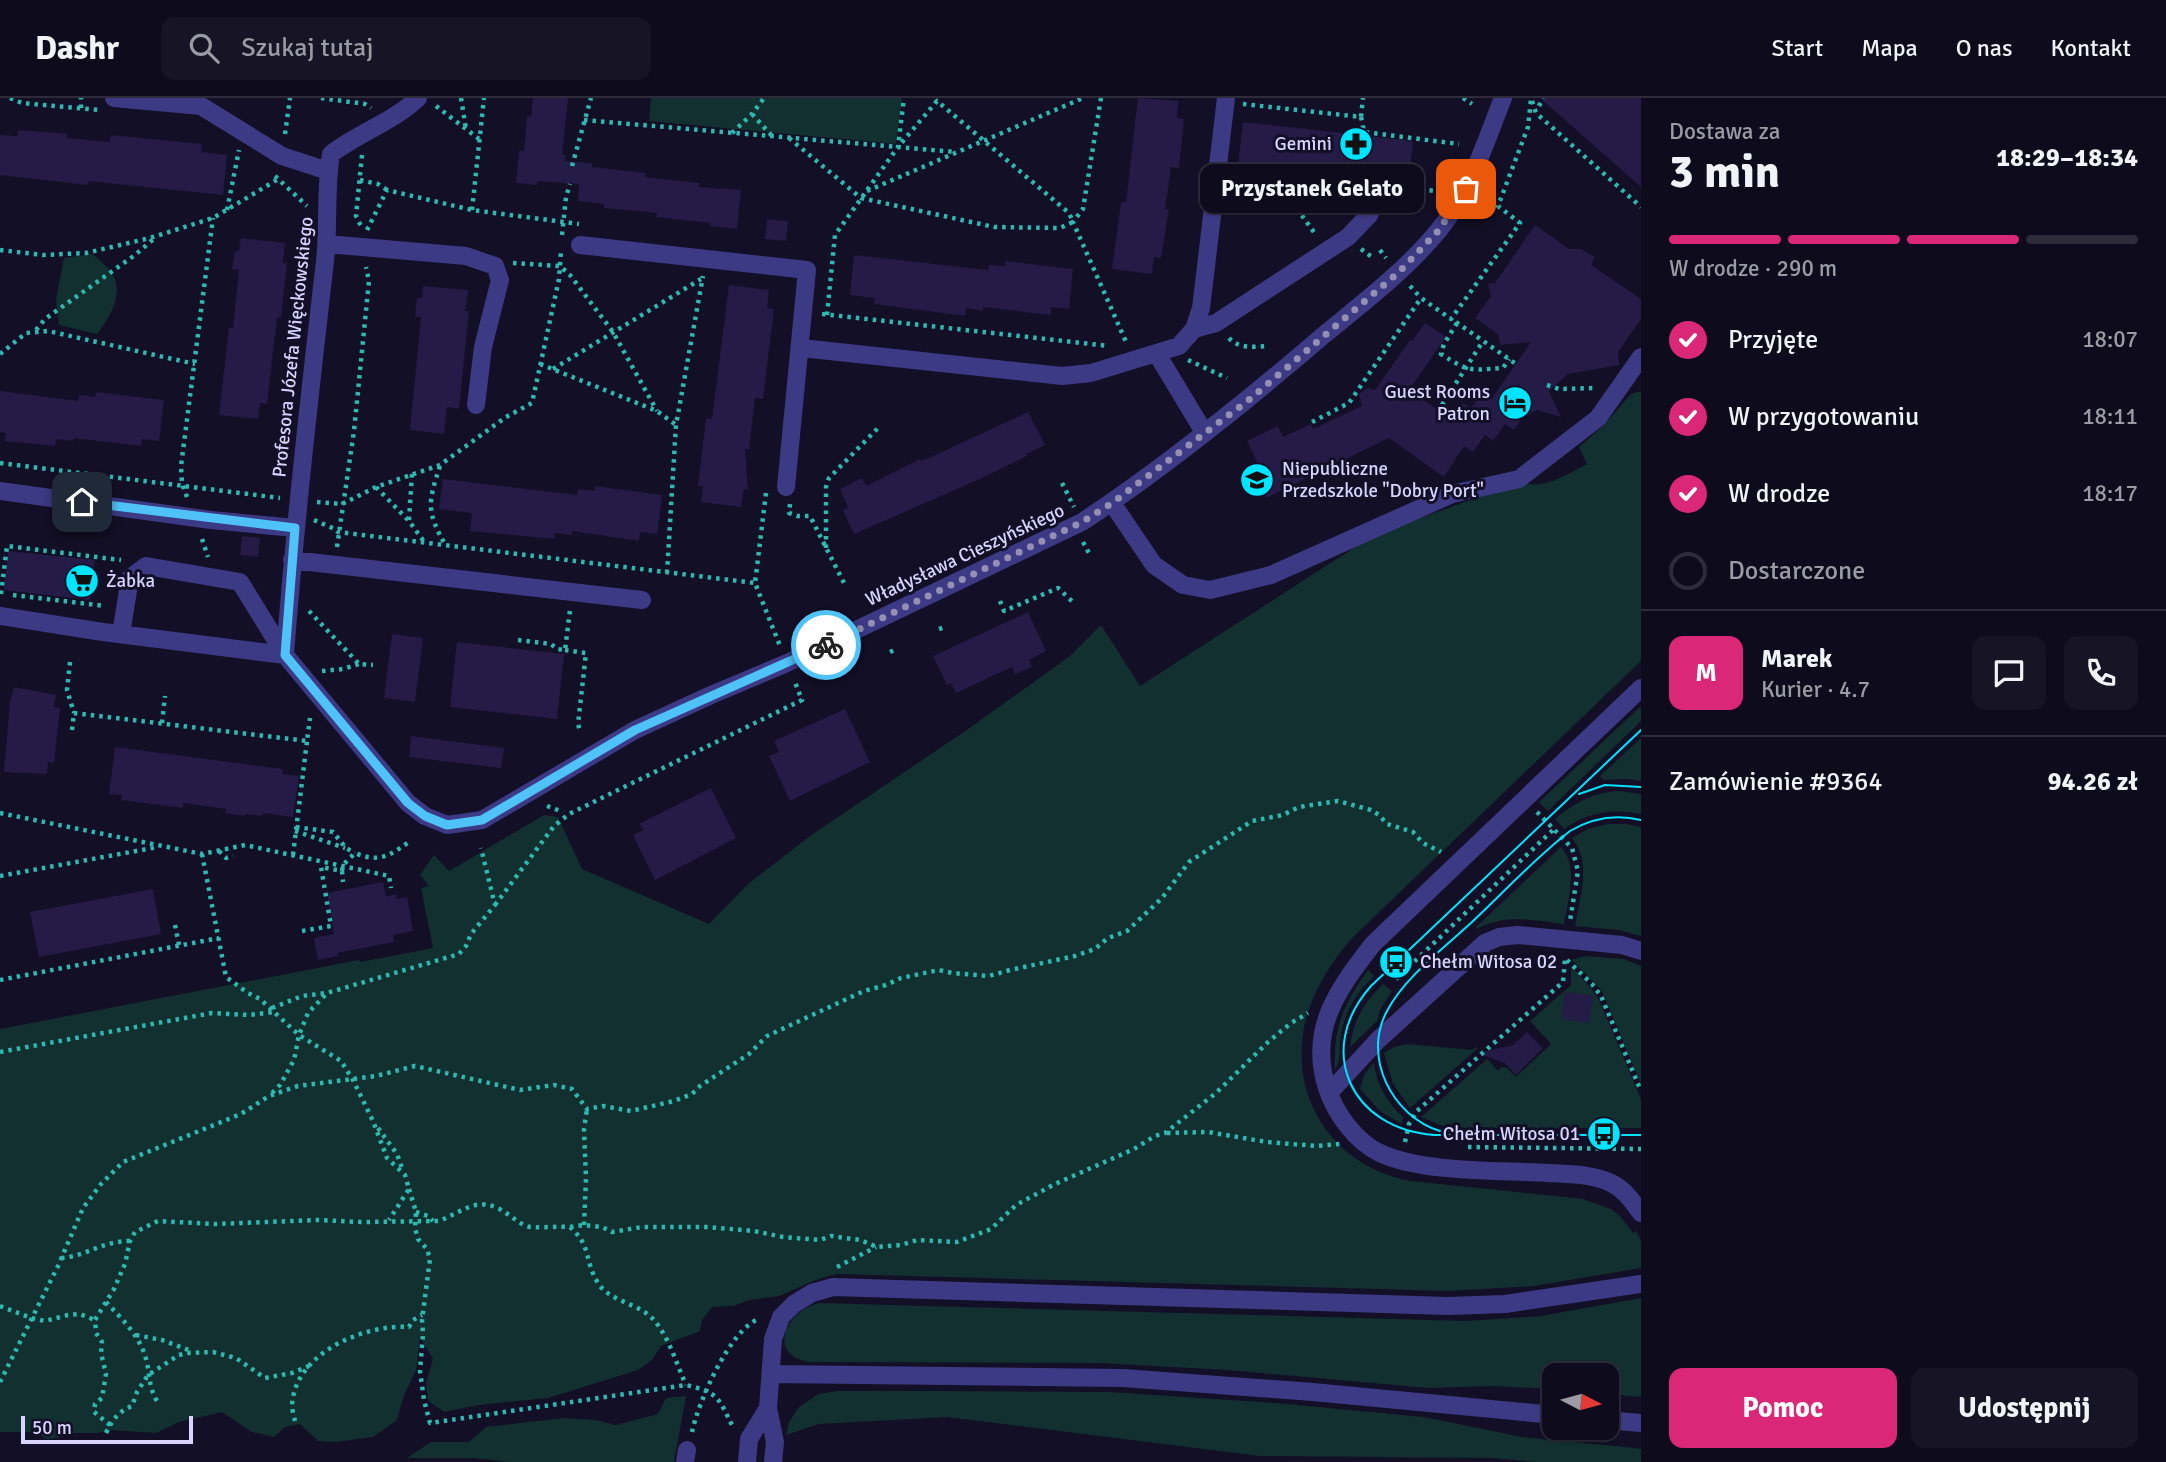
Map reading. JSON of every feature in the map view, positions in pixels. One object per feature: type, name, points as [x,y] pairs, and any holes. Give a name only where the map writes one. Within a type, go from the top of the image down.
[{"type":"street","points":[[109,104],[163,100],[201,106],[282,156],[328,170],[331,154],[418,98]]},
{"type":"street","name":"Władysława Cieszyńskiego","points":[[121,634],[130,578],[146,566],[240,582],[285,655],[408,803],[425,816],[447,825],[482,820],[635,730],[787,663],[994,565],[1082,522],[1112,503],[1250,399],[1399,272],[1439,230],[1466,189],[1503,98]]},
{"type":"street","points":[[801,348],[1062,376],[1091,373],[1179,346],[1194,329],[1203,292],[1226,100]]},
{"type":"street","name":"Profesora Józefa Więckowskiego","points":[[285,655],[295,528],[327,244],[328,170]]},
{"type":"street","points":[[1194,329],[1216,323],[1348,236],[1370,214]]},
{"type":"street","points":[[327,244],[466,256],[495,266],[500,280],[483,347],[476,405]]},
{"type":"street","points":[[580,245],[807,270],[786,487]]},
{"type":"street","points":[[1157,354],[1204,432]]},
{"type":"street","points":[[1112,503],[1154,565],[1183,585],[1210,590],[1271,575],[1452,494],[1519,479],[1598,418],[1641,357]]},
{"type":"street","points":[[0,491],[211,520],[295,528]]},
{"type":"street","points":[[292,560],[642,600]]},
{"type":"street","points":[[0,616],[285,655]]},
{"type":"street","points":[[1641,688],[1374,944],[1347,977],[1330,1009],[1321,1038],[1321,1068],[1329,1093],[1345,1122],[1378,1153],[1405,1150],[1432,1167],[1585,1175],[1610,1182],[1624,1191],[1641,1213]]},
{"type":"street","points":[[1329,1093],[1378,1040],[1485,943],[1499,937],[1518,935],[1622,945],[1641,951]]},
{"type":"street","points":[[1624,1191],[1641,1182]]},
{"type":"street","points":[[773,1462],[775,1442],[768,1408],[772,1339],[781,1317],[794,1304],[812,1293],[833,1287],[1448,1306],[1505,1304],[1641,1284]]},
{"type":"street","points":[[771,1374],[1123,1378],[1313,1392],[1542,1414]]},
{"type":"street","points":[[747,1462],[749,1439],[768,1408]]},
{"type":"street","points":[[1619,1421],[1641,1423]]},
{"type":"path","points":[[10,98],[22,103],[81,108],[109,104]]},
{"type":"path","points":[[81,108],[82,98]]},
{"type":"path","points":[[288,110],[290,98]]},
{"type":"path","points":[[321,98],[365,104],[374,109]]},
{"type":"path","points":[[436,98],[433,104],[480,139]]},
{"type":"path","points":[[461,98],[466,130]]},
{"type":"path","points":[[360,180],[379,184],[387,190],[472,210],[484,98]]},
{"type":"path","points":[[572,166],[591,98]]},
{"type":"path","points":[[732,133],[764,98]]},
{"type":"path","points":[[898,148],[904,98]]},
{"type":"path","points":[[866,191],[1083,98]]},
{"type":"path","points":[[789,138],[861,198],[994,227],[1060,228],[1073,222],[1083,209],[1101,98]]},
{"type":"path","points":[[1363,98],[1360,117],[1364,132],[1459,144]]},
{"type":"path","points":[[1463,98],[1472,104]]},
{"type":"path","points":[[1539,106],[1543,98]]},
{"type":"path","points":[[827,315],[835,235],[898,148],[938,99],[1069,214],[1128,345]]},
{"type":"path","points":[[1531,99],[1536,113],[1641,207]]},
{"type":"path","points":[[1451,319],[1520,222],[1498,206],[1528,127],[1531,99]]},
{"type":"path","points":[[1226,100],[1360,117]]},
{"type":"path","points":[[752,114],[773,137]]},
{"type":"path","points":[[584,120],[956,152]]},
{"type":"path","points":[[363,133],[356,216],[365,234],[363,257],[369,281],[355,430],[338,532],[755,583]]},
{"type":"path","points":[[227,211],[239,147],[249,155]]},
{"type":"path","points":[[1240,170],[1437,191]]},
{"type":"path","points":[[269,171],[307,205],[312,215]]},
{"type":"path","points":[[1271,173],[1327,250]]},
{"type":"path","points":[[0,250],[43,255],[86,253],[157,236],[213,218],[279,179]]},
{"type":"path","points":[[563,222],[570,184]]},
{"type":"path","points":[[1370,214],[1390,204],[1408,188]]},
{"type":"path","points":[[373,220],[387,190]]},
{"type":"path","points":[[182,484],[181,466],[213,218]]},
{"type":"path","points":[[36,331],[46,319],[135,256],[157,236]]},
{"type":"path","points":[[667,573],[676,425],[701,278],[713,260]]},
{"type":"path","points":[[526,263],[560,266],[570,275],[613,332],[657,411]]},
{"type":"path","points":[[553,369],[701,278]]},
{"type":"path","points":[[313,502],[342,505],[376,487],[440,465],[506,417],[532,403],[559,279]]},
{"type":"path","points":[[1312,422],[1349,403],[1421,298],[1516,364]]},
{"type":"path","points":[[803,312],[1120,348],[1138,341]]},
{"type":"path","points":[[1216,323],[1235,344],[1268,346]]},
{"type":"path","points":[[1457,323],[1441,354],[1470,370],[1503,368],[1509,359]]},
{"type":"path","points":[[0,354],[26,333],[48,331],[195,364]]},
{"type":"path","points":[[1442,405],[1483,341]]},
{"type":"path","points":[[540,365],[657,411],[676,425]]},
{"type":"path","points":[[1547,385],[1559,389],[1576,389]]},
{"type":"path","points":[[826,548],[826,487],[829,478],[880,426]]},
{"type":"path","points":[[0,463],[282,498]]},
{"type":"path","points":[[440,465],[430,500],[430,514],[446,546]]},
{"type":"path","points":[[409,521],[412,474]]},
{"type":"path","points":[[376,487],[409,521],[425,543]]},
{"type":"path","points":[[786,487],[790,498],[789,513],[810,516],[844,583]]},
{"type":"path","points":[[761,532],[755,583],[774,629]]},
{"type":"path","points":[[204,545],[208,557]]},
{"type":"path","points":[[106,606],[0,594],[7,546],[121,560]]},
{"type":"path","points":[[1000,601],[1004,611],[1058,588],[1075,604]]},
{"type":"path","points":[[301,603],[359,664]]},
{"type":"path","points":[[565,650],[569,619]]},
{"type":"path","points":[[517,640],[551,644],[557,649],[586,653],[578,724],[580,731]]},
{"type":"path","points":[[70,662],[67,690],[74,713],[72,730]]},
{"type":"path","points":[[321,671],[359,664],[373,666]]},
{"type":"path","points":[[162,723],[165,696]]},
{"type":"path","points":[[0,1052],[212,1013],[249,1015],[273,1010],[302,996],[327,993],[459,954],[471,934],[554,826],[569,814],[802,701]]},
{"type":"path","points":[[74,713],[307,741]]},
{"type":"path","points":[[293,855],[310,718]]},
{"type":"path","points":[[1405,1150],[1409,1124],[1417,1111],[1563,982],[1578,870],[1572,848],[1525,799]]},
{"type":"path","points":[[587,1109],[603,1107],[631,1111],[692,1094],[749,1054],[767,1036],[901,978],[939,970],[952,974],[989,976],[1095,950],[1108,938],[1127,931],[1152,908],[1189,862],[1252,821],[1283,815],[1299,807],[1338,801],[1371,810],[1387,824],[1413,832],[1423,843],[1445,853],[1436,862]]},
{"type":"path","points":[[547,806],[563,812]]},
{"type":"path","points":[[0,813],[202,854],[245,845],[389,876],[391,888]]},
{"type":"path","points":[[296,829],[333,832],[346,848]]},
{"type":"path","points":[[296,829],[368,858],[391,855],[409,842]]},
{"type":"path","points":[[1396,979],[1554,829]]},
{"type":"path","points":[[0,876],[162,846]]},
{"type":"path","points":[[481,848],[495,905]]},
{"type":"path","points":[[218,851],[226,858],[233,856]]},
{"type":"path","points":[[343,882],[342,868],[355,853]]},
{"type":"path","points":[[202,854],[226,977],[273,1010],[299,1035],[341,1061],[373,1121],[387,1158],[405,1175]]},
{"type":"path","points":[[302,931],[331,926],[321,867],[342,868]]},
{"type":"path","points":[[175,925],[179,946]]},
{"type":"path","points":[[0,980],[219,938]]},
{"type":"path","points":[[1565,959],[1572,963],[1601,996],[1641,1091]]},
{"type":"path","points":[[0,1382],[83,1208],[102,1184],[123,1162],[242,1114],[269,1096],[280,1085],[294,1060],[299,1035],[308,1013],[327,993]]},
{"type":"path","points":[[1166,1133],[1216,1093],[1291,1023],[1312,1010],[1309,1023]]},
{"type":"path","points":[[269,1096],[298,1086],[353,1080],[415,1066],[520,1090],[554,1085],[572,1089],[587,1109],[584,1129],[584,1225]]},
{"type":"path","points":[[373,1121],[397,1153],[416,1212],[415,1228],[418,1239],[430,1259],[422,1315],[424,1334],[419,1371],[430,1423],[686,1385],[707,1390],[718,1397],[738,1437]]},
{"type":"path","points":[[110,1425],[94,1412],[95,1404],[102,1398],[106,1374],[101,1353],[102,1342],[96,1333],[95,1320],[125,1264],[130,1241],[135,1233],[158,1221],[215,1224],[318,1220],[439,1221],[472,1206],[487,1205],[500,1209],[529,1227],[584,1225],[602,1227],[612,1232],[642,1227],[708,1227],[820,1240],[831,1236],[851,1238],[877,1247],[918,1240],[957,1242],[991,1230],[1016,1205],[1055,1184],[1134,1149],[1155,1136],[1166,1133],[1208,1132],[1267,1142],[1345,1145],[1338,1138]]},
{"type":"path","points":[[1467,1147],[1641,1149]]},
{"type":"path","points":[[389,1220],[409,1189]]},
{"type":"path","points":[[416,1212],[429,1216],[433,1221]]},
{"type":"path","points":[[570,1227],[585,1244],[589,1264],[599,1286],[652,1318],[670,1346],[686,1385]]},
{"type":"path","points":[[61,1258],[77,1256],[115,1241],[130,1241]]},
{"type":"path","points":[[106,1302],[135,1335],[144,1353],[150,1389],[156,1401]]},
{"type":"path","points":[[0,1306],[45,1321],[80,1314],[95,1320]]},
{"type":"path","points":[[295,1421],[292,1405],[296,1390],[304,1372],[316,1359],[368,1330],[391,1326],[409,1327],[413,1320],[422,1315]]},
{"type":"path","points":[[686,1456],[694,1423],[724,1354],[751,1322],[767,1316],[781,1317]]},
{"type":"path","points":[[135,1335],[182,1346],[193,1353]]},
{"type":"path","points":[[106,1433],[121,1411],[132,1405],[148,1375],[180,1355],[213,1352],[236,1359],[265,1378],[292,1373],[309,1366]]},
{"type":"green space","points":[[651,98],[902,98],[896,144],[649,121]]},
{"type":"green space","points":[[92,254],[111,272],[117,290],[114,306],[97,334],[59,325],[56,299],[64,258]]},
{"type":"green space","points":[[1641,392],[1641,661],[1351,939],[1312,1000],[1305,1023],[1302,1051],[1304,1078],[1311,1103],[1323,1125],[1340,1145],[1360,1161],[1384,1173],[1411,1181],[1583,1199],[1611,1209],[1633,1233],[1636,1231],[1641,1241],[1641,1268],[1534,1286],[1448,1291],[837,1274],[779,1296],[749,1300],[734,1306],[712,1307],[702,1320],[700,1331],[661,1346],[652,1360],[638,1370],[548,1398],[479,1405],[444,1412],[428,1401],[426,1383],[433,1359],[420,1337],[416,1370],[403,1398],[397,1420],[373,1437],[335,1442],[318,1441],[300,1424],[285,1427],[274,1437],[252,1432],[222,1412],[179,1422],[156,1433],[111,1430],[74,1433],[46,1439],[36,1432],[0,1432],[0,1029],[433,948],[421,888],[429,886],[420,875],[434,855],[449,871],[544,815],[558,817],[582,869],[709,924],[748,884],[810,836],[1070,656],[1101,625],[1140,686],[1360,544],[1406,523],[1521,482],[1546,483],[1587,464],[1579,447],[1604,425],[1630,395]]},
{"type":"green space","points":[[1641,706],[1641,721],[1548,811],[1539,802]]},
{"type":"green space","points":[[1641,738],[1641,781],[1603,780],[1600,776]]},
{"type":"green space","points":[[1619,791],[1641,794],[1641,814],[1621,811],[1601,813],[1591,815],[1564,829],[1555,819],[1585,799]]},
{"type":"green space","points":[[1607,824],[1641,827],[1641,936],[1618,930],[1575,926],[1582,892],[1583,869],[1582,858],[1572,838],[1588,829]]},
{"type":"green space","points":[[1561,847],[1570,864],[1571,874],[1564,924],[1509,920],[1477,929],[1476,927]]},
{"type":"green space","points":[[1585,956],[1624,959],[1641,966],[1641,1084],[1602,991],[1572,960]]},
{"type":"green space","points":[[1571,966],[1600,1002],[1641,1099],[1641,1128],[1464,1128],[1440,1125],[1421,1117],[1487,1059],[1498,1071],[1502,1067],[1507,1068],[1516,1077],[1551,1044],[1530,1021],[1571,985]]},
{"type":"green space","points":[[1368,970],[1374,976],[1361,990],[1347,1014],[1340,1041],[1339,1062],[1335,1069],[1336,1041],[1342,1016],[1352,994]]},
{"type":"green space","points":[[1383,984],[1392,991],[1380,1010],[1377,1021],[1350,1047],[1360,1012]]},
{"type":"green space","points":[[1407,1044],[1477,1049],[1410,1108],[1393,1084],[1384,1053]]},
{"type":"green space","points":[[1374,1062],[1380,1085],[1387,1099],[1403,1117],[1402,1124],[1381,1112],[1360,1089],[1364,1075]]},
{"type":"green space","points":[[1641,1298],[1641,1397],[1619,1395],[1619,1363],[1542,1363],[1542,1388],[1492,1386],[1428,1388],[1227,1370],[1100,1363],[809,1362],[795,1357],[784,1341],[790,1322],[808,1307],[820,1303],[1466,1321],[1541,1316]]},
{"type":"green space","points":[[838,1391],[1109,1392],[1276,1403],[1424,1417],[1542,1440],[1641,1449],[1641,1462],[1260,1456],[947,1417],[819,1424],[786,1435],[789,1422],[799,1407],[818,1394]]},
{"type":"green space","points":[[686,1396],[674,1462],[511,1462],[474,1458],[407,1458],[431,1442],[469,1442],[486,1427],[564,1418],[596,1420],[616,1425],[658,1414],[666,1398]]},
{"type":"building","points":[[533,98],[568,98],[562,155],[565,155],[565,161],[646,173],[645,177],[699,183],[699,187],[741,190],[737,229],[656,217],[657,213],[604,208],[604,204],[578,201],[577,184],[538,181],[537,185],[516,183],[519,151],[524,151],[527,116],[531,117]]},
{"type":"building","points":[[1138,98],[1178,101],[1177,118],[1184,119],[1179,168],[1171,167],[1165,209],[1169,209],[1161,258],[1154,257],[1152,274],[1112,269],[1121,202],[1126,202]]},
{"type":"building","points":[[1540,98],[1641,98],[1641,187]]},
{"type":"building","points":[[1243,122],[1413,141],[1408,184],[1266,169],[1262,200],[1244,199],[1248,167],[1238,165]]},
{"type":"building","points":[[18,130],[67,134],[67,138],[110,142],[111,135],[202,144],[201,152],[227,155],[223,195],[0,175],[0,135],[17,136]]},
{"type":"building","points":[[767,219],[788,221],[786,241],[765,239]]},
{"type":"building","points":[[1535,225],[1569,249],[1581,249],[1595,257],[1591,265],[1641,299],[1641,319],[1618,352],[1619,365],[1568,374],[1549,391],[1561,417],[1537,410],[1522,418],[1514,430],[1505,424],[1493,441],[1485,435],[1473,452],[1464,446],[1444,477],[1389,438],[1266,498],[1255,475],[1262,472],[1247,441],[1278,426],[1283,437],[1311,424],[1313,429],[1362,406],[1359,394],[1368,388],[1375,390],[1425,323],[1446,337],[1409,390],[1451,419],[1463,403],[1471,408],[1483,392],[1492,398],[1531,342],[1500,345],[1498,334],[1475,318],[1491,296],[1488,284],[1495,283]]},
{"type":"building","points":[[241,238],[285,243],[283,263],[287,263],[281,318],[277,317],[267,404],[260,403],[258,419],[219,415],[239,270],[232,269],[235,251],[239,251]]},
{"type":"building","points":[[854,255],[988,270],[989,265],[1005,266],[1005,261],[1073,269],[1069,309],[1051,307],[1051,315],[983,307],[983,311],[966,308],[965,316],[874,304],[875,298],[850,295]]},
{"type":"building","points":[[729,285],[769,290],[767,308],[774,309],[763,399],[755,398],[749,450],[745,449],[748,490],[744,489],[741,507],[701,502],[703,486],[698,486],[706,418],[712,419]]},
{"type":"building","points":[[423,286],[468,290],[465,311],[469,311],[459,409],[447,407],[444,434],[410,430],[421,317],[415,317],[417,298],[422,298]]},
{"type":"building","points":[[0,391],[78,401],[79,395],[95,397],[96,392],[164,400],[159,441],[142,439],[141,446],[74,438],[73,441],[56,439],[55,446],[5,441],[6,433],[0,432]]},
{"type":"building","points":[[1028,412],[1045,445],[980,479],[854,534],[843,510],[848,508],[840,489],[862,478],[866,486],[920,459],[933,456]]},
{"type":"building","points":[[443,479],[577,495],[578,489],[594,491],[595,486],[662,495],[657,534],[640,532],[639,541],[572,531],[572,535],[555,533],[554,539],[470,531],[472,513],[439,509]]},
{"type":"building","points":[[242,536],[260,538],[258,557],[240,555]]},
{"type":"building","points":[[8,551],[95,560],[90,600],[4,590]]},
{"type":"building","points":[[1028,612],[1046,651],[1029,660],[1032,667],[1015,674],[1012,667],[956,693],[951,683],[947,685],[933,656]]},
{"type":"building","points":[[392,634],[423,638],[415,702],[384,698]]},
{"type":"building","points":[[457,642],[564,654],[557,719],[450,707]]},
{"type":"building","points":[[14,687],[56,695],[54,707],[60,708],[54,763],[48,762],[47,774],[4,772],[10,701]]},
{"type":"building","points":[[845,709],[870,762],[790,801],[769,756],[779,752],[774,741]]},
{"type":"building","points":[[411,736],[504,748],[501,768],[409,757]]},
{"type":"building","points":[[115,747],[283,769],[282,774],[299,776],[293,817],[263,813],[262,816],[244,816],[225,813],[226,809],[183,803],[183,808],[121,800],[122,795],[109,794]]},
{"type":"building","points":[[711,788],[736,838],[655,880],[633,835],[644,830],[639,824]]},
{"type":"building","points":[[383,882],[386,897],[396,894],[397,899],[407,897],[413,931],[393,935],[394,942],[337,953],[338,956],[318,960],[314,938],[334,934],[327,893]]},
{"type":"building","points":[[153,889],[161,934],[39,957],[30,912]]},
{"type":"building","points":[[1565,992],[1593,996],[1589,1023],[1561,1019]]},
{"type":"building","points":[[1527,1032],[1543,1048],[1516,1075],[1505,1063],[1478,1053],[1513,1045]]},
{"type":"tram line","points":[[1641,730],[1371,986],[1354,1011],[1345,1035],[1344,1060],[1350,1082],[1363,1102],[1381,1118],[1405,1130],[1434,1135],[1641,1135]]},
{"type":"tram line","points":[[1579,794],[1605,785],[1641,787]]},
{"type":"tram line","points":[[1440,1131],[1408,1112],[1386,1083],[1378,1047],[1380,1029],[1395,998],[1426,963],[1570,831],[1604,818],[1641,820]]},
{"type":"way so far","points":[[826,645],[1082,522],[1112,503],[1250,399],[1399,272],[1439,230],[1466,189]]},
{"type":"place","name":"Gemini","points":[[1356,144]]},
{"type":"place","name":"Przystanek Gelato","points":[[1466,189]]},
{"type":"place","name":"Guest Rooms Patron","points":[[1515,403]]},
{"type":"place","name":"Niepubliczne Przedszkole \"Dobry Port\"","points":[[1257,480]]},
{"type":"place","name":"Żabka","points":[[82,581]]},
{"type":"place","name":"Chełm Witosa 02","points":[[1396,962]]},
{"type":"place","name":"Chełm Witosa 01","points":[[1604,1134]]},
{"type":"route","points":[[82,502],[211,520],[295,528],[285,655],[408,803],[425,816],[447,825],[482,820],[635,730],[826,645]]}]
